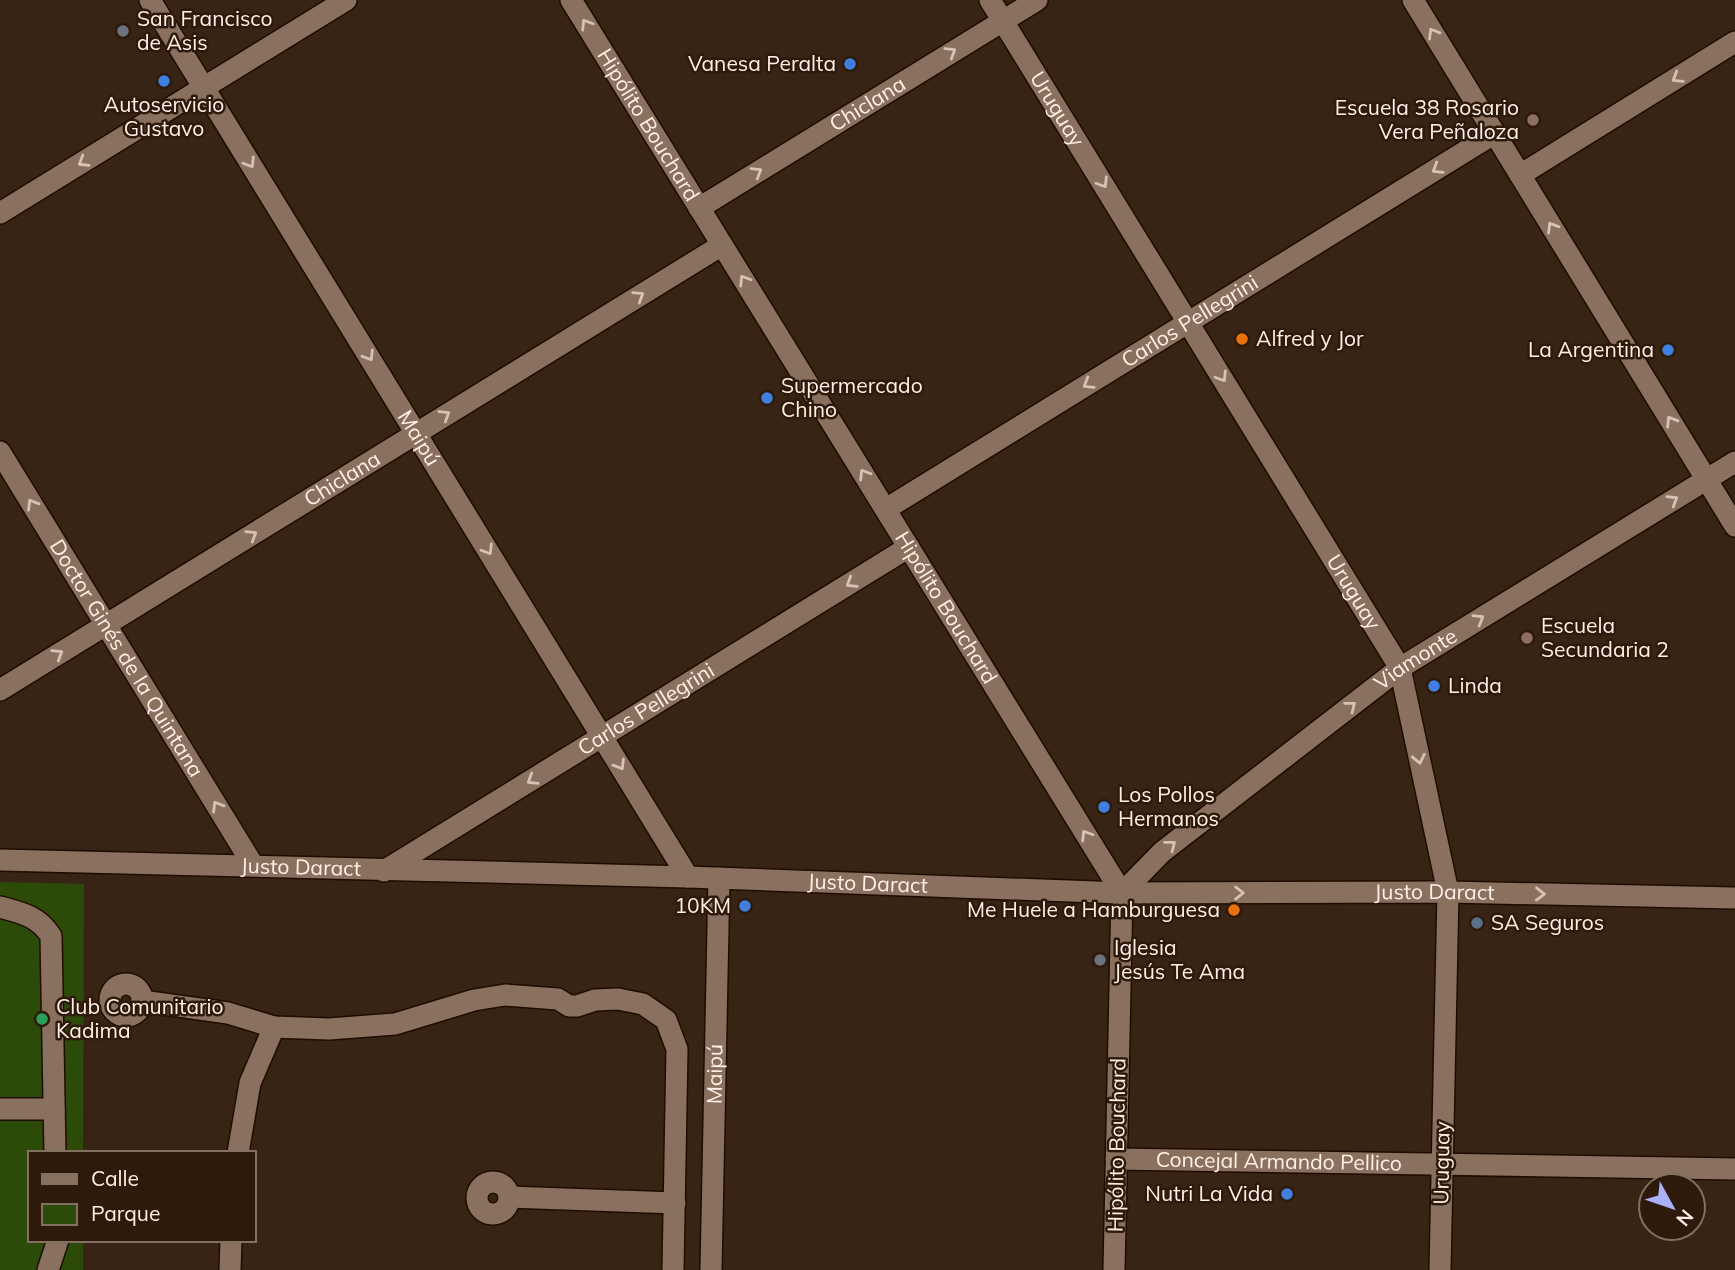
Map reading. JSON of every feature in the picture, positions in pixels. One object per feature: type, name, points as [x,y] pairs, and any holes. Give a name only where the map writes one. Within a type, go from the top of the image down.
[{"type":"street","name":"Maipú","points":[[150,0],[688,877]]},
{"type":"street","points":[[0,213],[346,0]]},
{"type":"street","name":"Hipólito Bouchard","points":[[571,0],[1122,893],[1114,1270]]},
{"type":"street","name":"Uruguay","points":[[990,0],[1400,668],[1448,892],[1440,1270]]},
{"type":"street","name":"Chiclana","points":[[699,208],[1037,0]]},
{"type":"street","points":[[1413,0],[1735,526]]},
{"type":"street","points":[[1520,175],[1735,42]]},
{"type":"street","name":"Carlos Pellegrini","points":[[886,509],[1495,133]]},
{"type":"street","name":"Chiclana","points":[[0,690],[722,244]]},
{"type":"street","name":"Doctor Ginés de la Quintana","points":[[0,452],[253,864]]},
{"type":"street","name":"Viamonte","points":[[1122,893],[1163,852],[1400,668],[1735,462]]},
{"type":"street","name":"Carlos Pellegrini","points":[[384,871],[909,547]]},
{"type":"street","name":"Justo Daract","points":[[0,860],[253,864],[384,871],[688,877],[1122,893],[1448,892],[1735,898]]},
{"type":"street","name":"Maipú","points":[[711,1270],[719,878]]},
{"type":"street","points":[[0,907],[31,915],[43,923],[51,936],[55,1151]]},
{"type":"street","points":[[142,1001],[228,1013],[274,1027],[329,1029],[395,1024],[474,1000],[505,995],[558,999],[577,1006],[595,1000],[618,999],[643,1004],[666,1020],[677,1049],[673,1270]]},
{"type":"street","points":[[238,1151],[250,1083],[274,1027]]},
{"type":"street","points":[[0,1108],[54,1109]]},
{"type":"street","name":"Concejal Armando Pellico","points":[[1116,1159],[1735,1170]]},
{"type":"street","points":[[509,1197],[675,1203]]},
{"type":"street","points":[[48,1270],[57,1242]]},
{"type":"street","points":[[230,1270],[231,1242]]},
{"type":"green space","name":"Club Comunitario Kadima","points":[[0,882],[84,884],[83,1151],[28,1151],[28,1242],[83,1242],[83,1270],[0,1270]]},
{"type":"place","name":"San Francisco de Asis","points":[[123,31]]},
{"type":"place","name":"Vanesa Peralta","points":[[850,64]]},
{"type":"place","name":"Autoservicio Gustavo","points":[[164,81]]},
{"type":"place","name":"Escuela 38 Rosario Vera Peñaloza","points":[[1533,120]]},
{"type":"place","name":"Alfred y Jor","points":[[1242,339]]},
{"type":"place","name":"La Argentina","points":[[1668,350]]},
{"type":"place","name":"Supermercado Chino","points":[[767,398]]},
{"type":"place","name":"Escuela Secundaria 2","points":[[1527,638]]},
{"type":"place","name":"Linda","points":[[1434,686]]},
{"type":"place","name":"Los Pollos Hermanos","points":[[1104,807]]},
{"type":"place","name":"10KM","points":[[745,906]]},
{"type":"place","name":"Me Huele a Hamburguesa","points":[[1234,910]]},
{"type":"place","name":"SA Seguros","points":[[1477,923]]},
{"type":"place","name":"Iglesia Jesús Te Ama","points":[[1100,960]]},
{"type":"place","name":"Club Comunitario Kadima","points":[[42,1019]]},
{"type":"place","name":"Nutri La Vida","points":[[1287,1194]]}]
